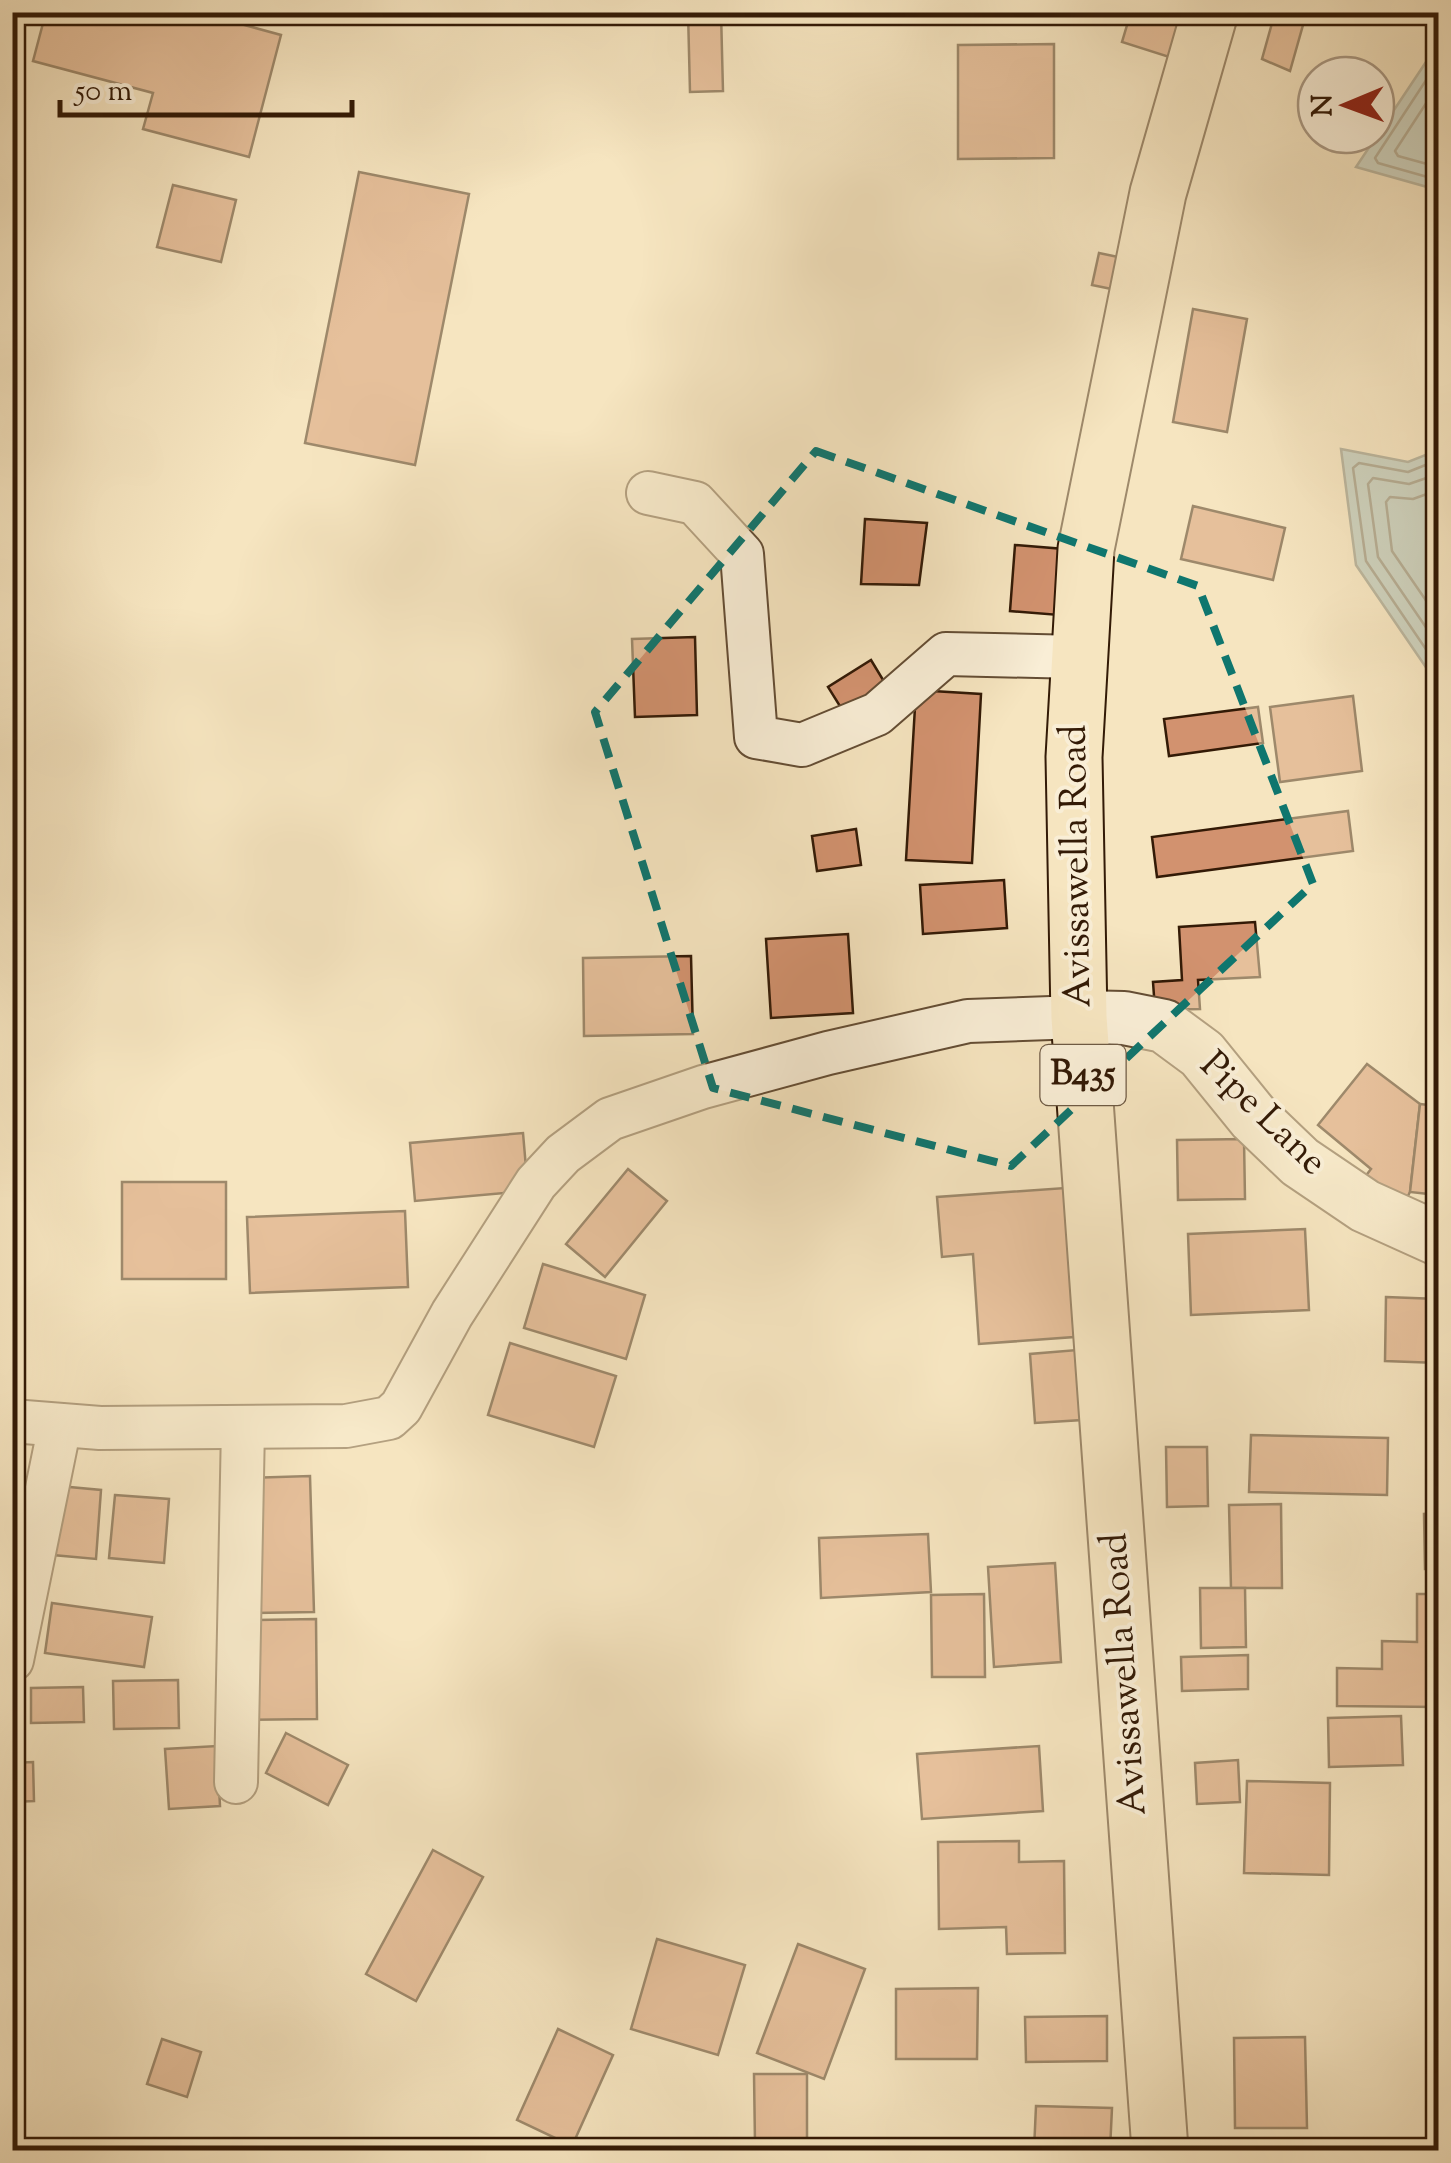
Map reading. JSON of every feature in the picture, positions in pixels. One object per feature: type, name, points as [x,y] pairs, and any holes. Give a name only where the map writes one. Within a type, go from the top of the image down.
[{"type":"main road","name":"Avissawella Road","points":[[1160,2150],[1079,1016],[1074,757],[1086,550],[1158,193],[1210,12]]},
{"type":"street","points":[[648,493],[695,503],[742,554],[756,737],[802,745],[877,714],[946,654],[1079,656]]},
{"type":"street","points":[[12,1421],[100,1428],[242,1427],[346,1426],[389,1418],[401,1406],[452,1314],[536,1182],[563,1154],[610,1120],[703,1087],[792,1062],[968,1021],[1079,1016]]},
{"type":"street","name":"Pipe Lane","points":[[1079,1016],[1124,1018],[1164,1026],[1202,1054],[1254,1118],[1300,1162],[1365,1206],[1438,1239]]},
{"type":"street","points":[[12,1660],[60,1425]]},
{"type":"street","points":[[236,1782],[242,1427]]},
{"type":"highlighted area","points":[[816,451],[1198,586],[1313,884],[1011,1166],[713,1088],[595,712]]},
{"type":"water","points":[[1438,44],[1438,190],[1356,167],[1364,155],[1396,155],[1396,107]]},
{"type":"water","points":[[1341,449],[1408,462],[1438,450],[1438,685],[1356,565]]},
{"type":"building","points":[[46,12],[197,12],[281,35],[249,157],[143,129],[153,93],[33,61]]},
{"type":"building","points":[[688,12],[721,12],[723,91],[690,92]]},
{"type":"building","points":[[792,12],[843,12],[841,22]]},
{"type":"building","points":[[1131,12],[1203,12],[1188,63],[1122,42]]},
{"type":"building","points":[[1274,16],[1303,25],[1290,71],[1262,59]]},
{"type":"building","points":[[1054,44],[1054,158],[958,159],[958,45]]},
{"type":"building","points":[[359,172],[469,194],[415,465],[305,443]]},
{"type":"building","points":[[173,185],[236,200],[221,262],[157,247]]},
{"type":"building","points":[[1099,253],[1142,262],[1136,294],[1092,285]]},
{"type":"building","points":[[1193,309],[1247,319],[1227,432],[1173,422]]},
{"type":"building","points":[[1193,506],[1285,528],[1273,580],[1181,559]]},
{"type":"building","points":[[865,519],[927,523],[919,585],[861,584]]},
{"type":"building","points":[[1015,545],[1064,549],[1059,615],[1010,611]]},
{"type":"building","points":[[695,637],[697,715],[635,717],[632,639]]},
{"type":"building","points":[[871,660],[891,693],[848,719],[828,687]]},
{"type":"building","points":[[916,690],[981,694],[972,863],[906,860]]},
{"type":"building","points":[[1353,696],[1362,771],[1280,782],[1270,707]]},
{"type":"building","points":[[1258,707],[1263,743],[1169,756],[1164,719]]},
{"type":"building","points":[[1348,811],[1353,851],[1157,877],[1152,837]]},
{"type":"building","points":[[856,829],[861,865],[817,871],[812,836]]},
{"type":"building","points":[[1004,880],[1007,928],[923,934],[920,885]]},
{"type":"building","points":[[1255,922],[1260,977],[1198,980],[1200,1009],[1155,1010],[1153,982],[1182,980],[1179,927]]},
{"type":"building","points":[[848,934],[853,1013],[771,1018],[766,939]]},
{"type":"building","points":[[691,956],[693,1034],[584,1036],[583,958]]},
{"type":"building","points":[[1367,1064],[1420,1104],[1410,1192],[1400,1211],[1361,1182],[1371,1169],[1318,1125]]},
{"type":"building","points":[[1420,1104],[1438,1106],[1438,1195],[1410,1192]]},
{"type":"building","points":[[12,1106],[24,1108],[13,1173],[12,1173]]},
{"type":"building","points":[[523,1133],[528,1191],[415,1201],[410,1143]]},
{"type":"building","points":[[1244,1139],[1245,1199],[1178,1200],[1177,1140]]},
{"type":"building","points":[[628,1169],[667,1201],[605,1277],[566,1244]]},
{"type":"building","points":[[122,1182],[226,1182],[226,1279],[122,1279]]},
{"type":"building","points":[[1065,1188],[1074,1337],[979,1344],[973,1254],[942,1257],[937,1197]]},
{"type":"building","points":[[405,1211],[408,1287],[250,1293],[247,1217]]},
{"type":"building","points":[[1305,1229],[1309,1310],[1191,1315],[1188,1234]]},
{"type":"building","points":[[543,1264],[645,1295],[626,1359],[524,1328]]},
{"type":"building","points":[[1386,1297],[1438,1299],[1438,1363],[1385,1361]]},
{"type":"building","points":[[510,1343],[616,1376],[594,1447],[488,1415]]},
{"type":"building","points":[[1077,1350],[1082,1420],[1035,1423],[1030,1354]]},
{"type":"building","points":[[1251,1435],[1388,1438],[1387,1495],[1249,1492]]},
{"type":"building","points":[[1166,1447],[1207,1447],[1208,1506],[1167,1507]]},
{"type":"building","points":[[310,1476],[314,1612],[254,1613],[250,1478]]},
{"type":"building","points":[[48,1485],[101,1490],[96,1559],[42,1554]]},
{"type":"building","points":[[115,1495],[169,1499],[164,1563],[109,1558]]},
{"type":"building","points":[[1281,1504],[1282,1588],[1231,1588],[1229,1505]]},
{"type":"building","points":[[1438,1513],[1438,1569],[1425,1569],[1424,1514]]},
{"type":"building","points":[[928,1534],[931,1592],[821,1598],[819,1538]]},
{"type":"building","points":[[1055,1563],[1061,1662],[994,1667],[988,1567]]},
{"type":"building","points":[[1200,1588],[1245,1588],[1246,1647],[1201,1648]]},
{"type":"building","points":[[984,1594],[985,1677],[932,1677],[931,1595]]},
{"type":"building","points":[[1417,1594],[1438,1594],[1438,1707],[1337,1706],[1337,1668],[1382,1669],[1382,1641],[1417,1642]]},
{"type":"building","points":[[52,1603],[152,1617],[144,1667],[45,1653]]},
{"type":"building","points":[[316,1619],[317,1719],[243,1720],[256,1620]]},
{"type":"building","points":[[1248,1655],[1248,1689],[1182,1691],[1181,1657]]},
{"type":"building","points":[[178,1680],[179,1728],[114,1729],[113,1681]]},
{"type":"building","points":[[83,1687],[84,1722],[31,1723],[31,1688]]},
{"type":"building","points":[[1401,1716],[1403,1765],[1329,1767],[1328,1718]]},
{"type":"building","points":[[286,1733],[348,1765],[328,1805],[266,1773]]},
{"type":"building","points":[[217,1746],[220,1806],[169,1809],[165,1749]]},
{"type":"building","points":[[1039,1746],[1043,1811],[922,1819],[917,1754]]},
{"type":"building","points":[[1238,1760],[1240,1802],[1197,1804],[1195,1763]]},
{"type":"building","points":[[33,1762],[34,1801],[12,1802],[12,1763]]},
{"type":"building","points":[[1247,1781],[1330,1783],[1329,1875],[1244,1873]]},
{"type":"building","points":[[1019,1841],[1019,1862],[1064,1861],[1065,1953],[1007,1954],[1006,1927],[939,1929],[938,1842]]},
{"type":"building","points":[[433,1850],[483,1877],[416,2001],[366,1974]]},
{"type":"building","points":[[657,1939],[745,1965],[718,2055],[631,2029]]},
{"type":"building","points":[[798,1944],[865,1969],[824,2079],[757,2053]]},
{"type":"building","points":[[978,1988],[977,2059],[896,2059],[896,1989]]},
{"type":"building","points":[[1107,2016],[1107,2061],[1026,2062],[1025,2017]]},
{"type":"building","points":[[558,2029],[613,2055],[572,2146],[517,2120]]},
{"type":"building","points":[[1305,2037],[1307,2128],[1235,2128],[1234,2038]]},
{"type":"building","points":[[162,2039],[201,2052],[187,2097],[147,2084]]},
{"type":"building","points":[[754,2074],[807,2074],[807,2143],[755,2144]]},
{"type":"building","points":[[1036,2106],[1112,2108],[1110,2150],[1034,2150]]}]
